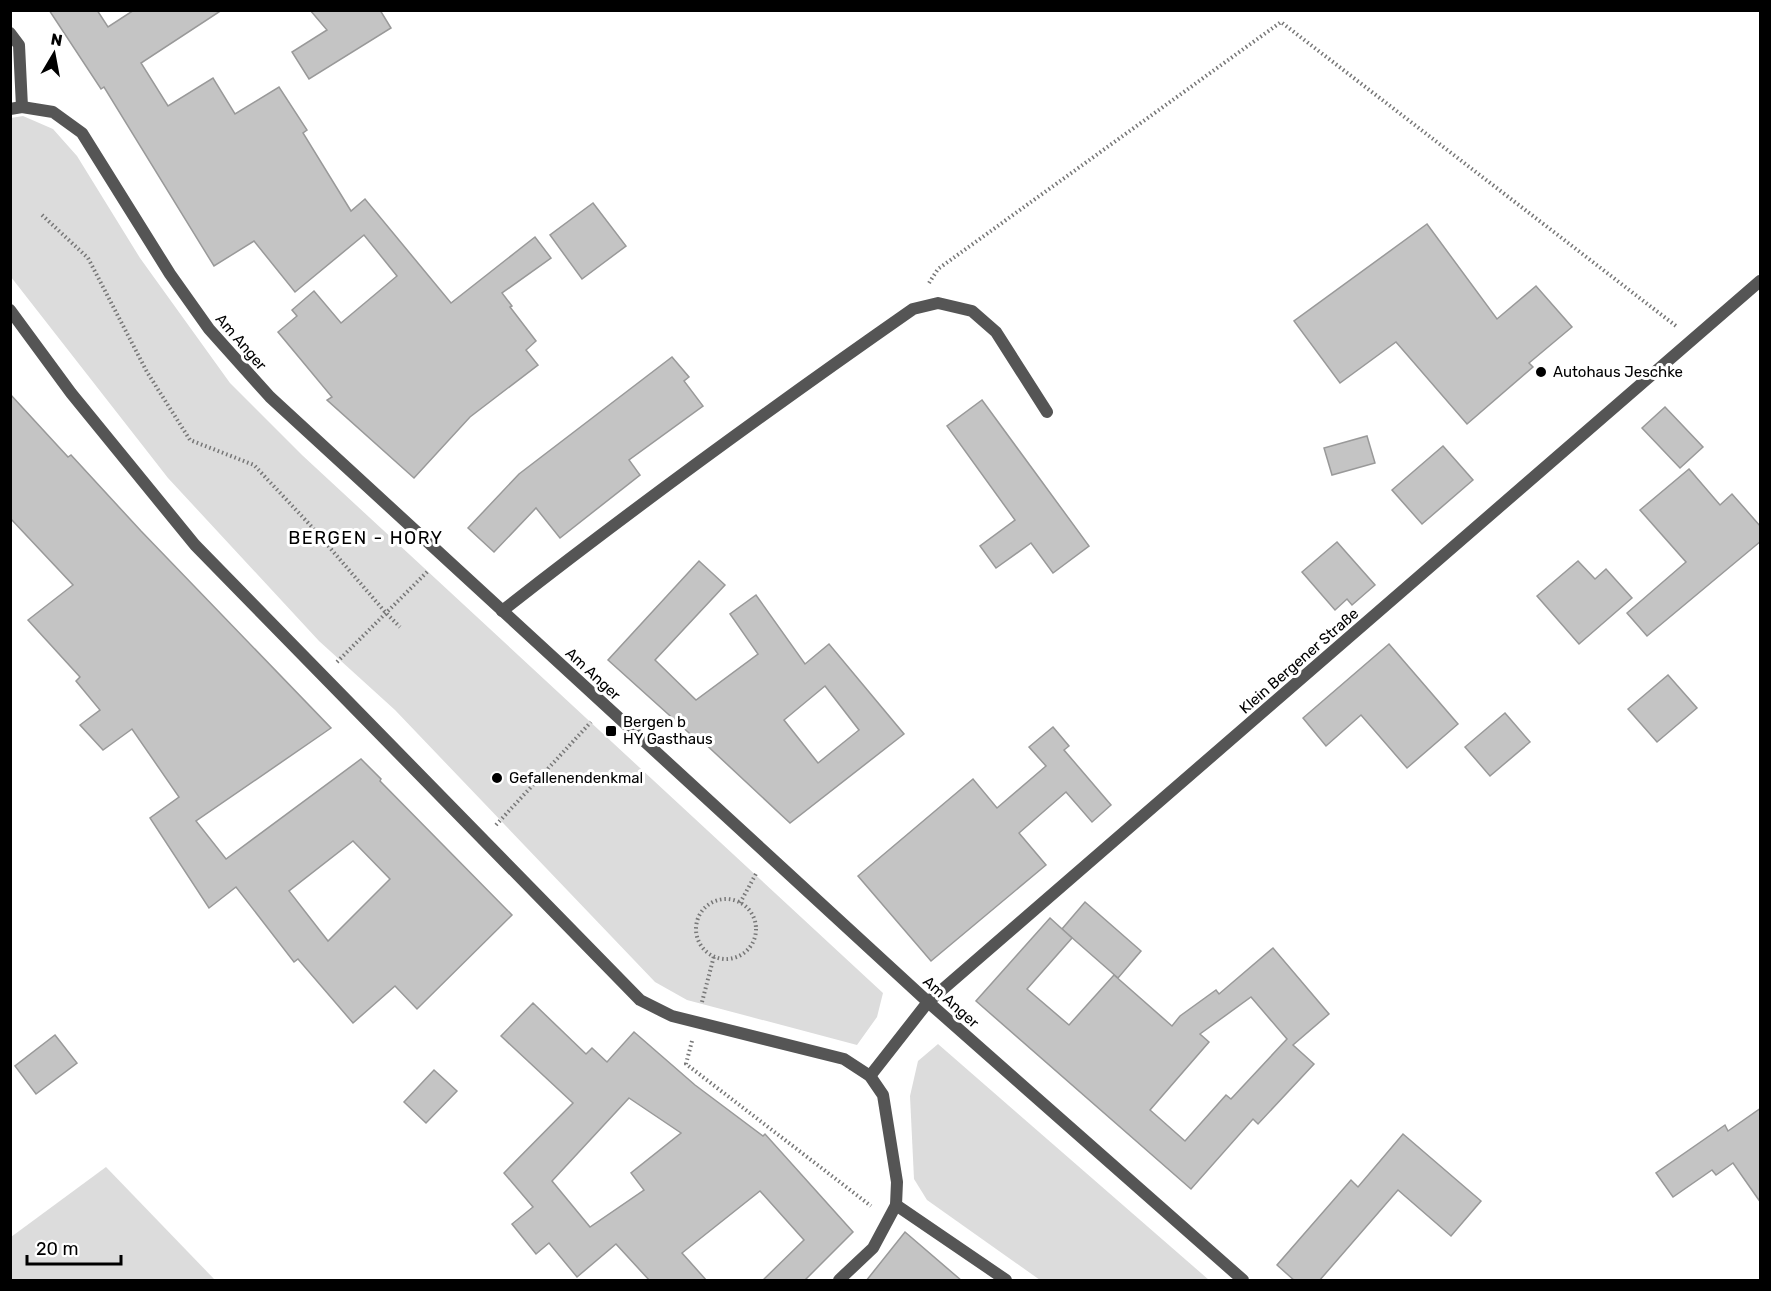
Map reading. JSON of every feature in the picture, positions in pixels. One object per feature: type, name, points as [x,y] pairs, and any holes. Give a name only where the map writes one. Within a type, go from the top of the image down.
[{"type":"street","name":"Am Anger","points":[[10,33],[19,45],[16,108],[53,112],[82,133],[170,274],[209,329],[270,397],[928,1002],[1244,1281]]},
{"type":"street","name":"Klein Bergener Straße","points":[[870,1076],[928,1002],[1761,281]]},
{"type":"street","points":[[502,611],[765,412],[913,309],[938,303],[972,311],[996,332],[1047,412]]},
{"type":"street","points":[[10,310],[71,393],[195,544],[640,1000],[672,1016],[844,1059],[870,1076],[884,1095],[897,1182],[896,1205],[873,1248],[839,1281]]},
{"type":"street","points":[[896,1205],[1006,1281]]},
{"type":"path","points":[[913,309],[938,269],[1281,22],[1694,339]]},
{"type":"path","points":[[42,215],[88,258],[147,372],[190,440],[254,465],[400,627]]},
{"type":"path","points":[[323,676],[443,556]]},
{"type":"path","points":[[483,839],[606,706]]},
{"type":"path","points":[[740,903],[767,854]]},
{"type":"path","points":[[719,899],[735,900],[740,903],[748,908],[756,922],[755,938],[746,951],[732,959],[714,956],[703,950],[696,935],[696,920],[705,906],[719,899]]},
{"type":"path","points":[[714,956],[686,1064],[874,1208],[896,1205]]},
{"type":"shaded area","points":[[23,116],[53,129],[77,156],[140,258],[230,383],[302,455],[883,993],[877,1017],[857,1045],[687,1000],[655,982],[395,710],[319,641],[168,478],[11,277],[11,118]]},
{"type":"shaded area","points":[[938,1044],[1209,1280],[1040,1280],[927,1200],[914,1179],[910,1096],[918,1061]]},
{"type":"shaded area","points":[[106,1167],[215,1280],[11,1280],[11,1237]]},
{"type":"building","points":[[49,10],[97,10],[108,27],[134,10],[222,10],[141,63],[168,106],[213,78],[235,114],[279,87],[307,130],[303,133],[351,211],[365,199],[451,303],[535,237],[551,258],[502,293],[536,341],[526,350],[538,365],[470,417],[414,478],[327,400],[332,397],[278,332],[297,316],[292,310],[314,291],[341,323],[397,276],[364,235],[295,292],[254,241],[214,266],[104,87],[101,89]]},
{"type":"building","points":[[310,10],[380,10],[391,28],[309,79],[292,52],[327,30]]},
{"type":"building","points":[[593,203],[626,246],[582,279],[550,235]]},
{"type":"building","points":[[1427,224],[1497,319],[1536,286],[1572,327],[1529,363],[1533,367],[1467,424],[1396,342],[1340,383],[1294,321]]},
{"type":"building","points":[[672,357],[689,377],[684,381],[703,406],[629,460],[640,475],[560,538],[536,508],[494,552],[468,528],[519,474]]},
{"type":"building","points":[[10,394],[68,457],[71,455],[331,728],[196,821],[226,859],[361,759],[512,915],[417,1009],[395,986],[353,1023],[298,959],[294,962],[236,887],[209,908],[150,818],[179,797],[132,729],[103,750],[80,725],[100,710],[76,681],[80,677],[28,620],[73,585],[10,518]],"holes":[[[353,841],[390,879],[328,941],[289,891]]]},
{"type":"building","points":[[982,400],[1089,546],[1053,573],[1031,543],[996,568],[980,546],[1015,520],[947,426]]},
{"type":"building","points":[[1665,407],[1703,447],[1680,468],[1642,428]]},
{"type":"building","points":[[1367,436],[1375,463],[1332,475],[1324,448]]},
{"type":"building","points":[[1443,446],[1473,480],[1422,524],[1392,490]]},
{"type":"building","points":[[1689,469],[1720,505],[1732,494],[1761,527],[1761,541],[1647,636],[1627,613],[1686,562],[1640,510]]},
{"type":"building","points":[[1337,542],[1375,585],[1352,605],[1347,599],[1335,610],[1302,572]]},
{"type":"building","points":[[699,561],[725,585],[655,660],[696,700],[758,654],[730,614],[756,595],[805,664],[829,644],[904,734],[790,823],[700,739],[698,741],[608,660]],"holes":[[[825,686],[859,730],[818,763],[784,720]]]},
{"type":"building","points":[[1578,561],[1595,579],[1606,569],[1632,598],[1579,644],[1537,596]]},
{"type":"building","points":[[1389,644],[1458,724],[1407,768],[1361,715],[1326,746],[1303,718]]},
{"type":"building","points":[[1668,675],[1697,708],[1657,742],[1628,709]]},
{"type":"building","points":[[1505,713],[1530,742],[1490,776],[1465,747]]},
{"type":"building","points":[[1053,727],[1069,746],[1064,750],[1111,805],[1092,822],[1066,792],[1019,833],[1046,865],[931,961],[858,876],[973,779],[997,808],[1046,766],[1029,747]]},
{"type":"building","points":[[1085,902],[1141,951],[1118,978],[1062,929]]},
{"type":"building","points":[[1050,918],[1072,938],[1027,989],[1069,1025],[1114,975],[1172,1026],[1180,1016],[1216,990],[1219,994],[1273,948],[1329,1014],[1293,1045],[1314,1064],[1258,1124],[1253,1119],[1191,1189],[976,1001]],"holes":[[[1251,997],[1287,1039],[1231,1099],[1226,1095],[1185,1141],[1150,1110],[1209,1042],[1200,1034]]]},
{"type":"building","points":[[533,1003],[586,1054],[592,1048],[607,1062],[634,1032],[695,1085],[763,1136],[765,1134],[853,1232],[804,1281],[762,1281],[804,1240],[760,1191],[682,1253],[707,1281],[650,1281],[616,1244],[577,1277],[549,1243],[536,1254],[512,1224],[533,1207],[504,1173],[573,1103],[501,1036]],"holes":[[[629,1098],[681,1133],[631,1173],[644,1190],[590,1227],[552,1181]]]},
{"type":"building","points":[[55,1035],[77,1063],[36,1094],[15,1066]]},
{"type":"building","points":[[434,1070],[457,1091],[426,1123],[404,1102]]},
{"type":"building","points":[[1761,1108],[1761,1203],[1733,1163],[1716,1175],[1712,1170],[1673,1197],[1656,1173],[1725,1125],[1728,1131]]},
{"type":"building","points":[[1403,1134],[1481,1201],[1451,1236],[1398,1190],[1319,1281],[1295,1281],[1277,1265],[1351,1180],[1358,1187]]},
{"type":"building","points":[[905,1232],[962,1281],[866,1281]]},
{"type":"place","name":"Autohaus Jeschke","points":[[1541,372]]},
{"type":"place","name":"Bergen b HY Gasthaus","points":[[611,731]]},
{"type":"place","name":"Gefallenendenkmal","points":[[497,778]]},
{"type":"district","name":"BERGEN - HORY","points":[[366,538]]}]
